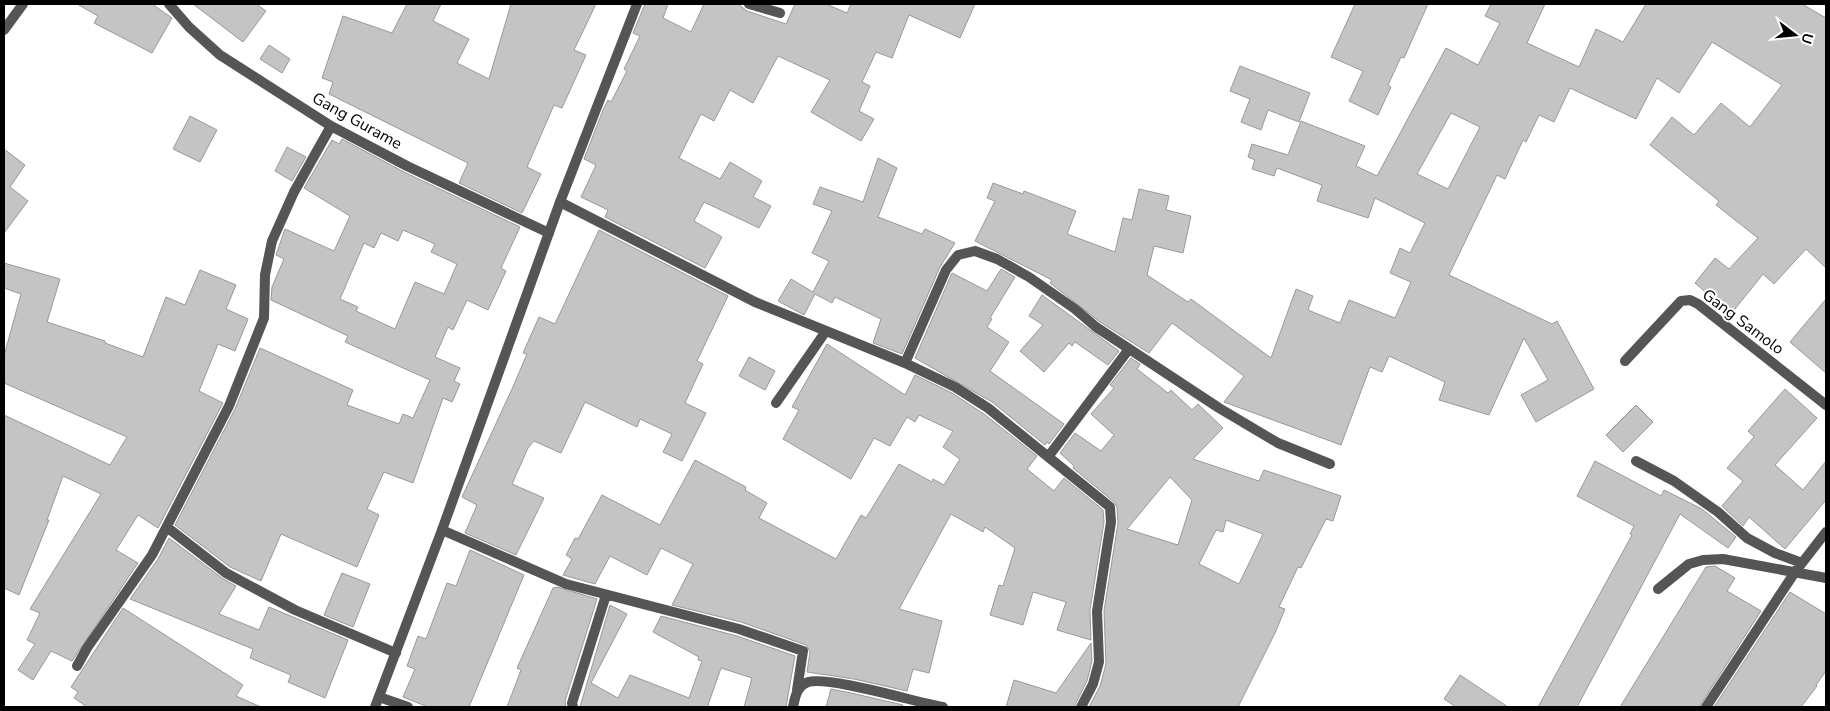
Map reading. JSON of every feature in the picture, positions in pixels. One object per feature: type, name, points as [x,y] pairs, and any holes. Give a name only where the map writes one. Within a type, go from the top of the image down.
[{"type":"street","points":[[4,30],[23,4]]},
{"type":"street","name":"Gang Gurame","points":[[169,4],[189,27],[220,55],[331,126],[407,166],[549,233]]},
{"type":"street","points":[[375,707],[442,530],[560,202],[637,4]]},
{"type":"street","points":[[749,4],[780,13]]},
{"type":"street","points":[[77,666],[87,648],[152,555],[168,528],[229,406],[264,318],[266,275],[272,241],[294,192],[331,126]]},
{"type":"street","points":[[560,202],[755,302],[905,364],[955,387],[988,408],[1110,507],[1111,522],[1097,611],[1099,662],[1093,684],[1081,707]]},
{"type":"street","points":[[905,364],[946,270],[958,255],[975,251],[997,259],[1029,277],[1129,349],[1219,408],[1278,443],[1330,464]]},
{"type":"street","name":"Gang Samolo","points":[[1625,362],[1681,301],[1690,300],[1698,304],[1826,405]]},
{"type":"street","points":[[776,403],[826,331]]},
{"type":"street","points":[[1048,457],[1129,349]]},
{"type":"street","points":[[1636,461],[1674,481],[1718,512],[1746,538],[1775,553],[1802,563]]},
{"type":"street","points":[[168,528],[226,573],[295,610],[396,653]]},
{"type":"street","points":[[442,530],[545,576],[606,595],[739,629],[803,651],[793,707]]},
{"type":"street","points":[[1706,707],[1795,572],[1826,532]]},
{"type":"street","points":[[1658,588],[1689,564],[1703,560],[1722,559],[1826,578]]},
{"type":"street","points":[[573,707],[572,703],[606,595]]},
{"type":"street","points":[[797,690],[806,683],[826,681],[943,707]]},
{"type":"street","points":[[379,697],[408,707]]},
{"type":"building","points":[[77,4],[152,4],[172,18],[152,53],[94,23],[98,16]]},
{"type":"building","points":[[193,4],[256,4],[266,11],[243,42]]},
{"type":"building","points":[[407,4],[441,4],[433,21],[469,39],[457,63],[489,79],[511,4],[596,4],[574,50],[586,55],[562,108],[554,105],[527,167],[541,174],[522,213],[459,183],[468,163],[329,94],[333,82],[322,78],[343,16],[392,33]]},
{"type":"building","points":[[645,4],[668,4],[663,18],[691,32],[704,4],[738,4],[747,11],[786,24],[795,4],[826,4],[847,13],[851,4],[975,4],[960,38],[909,15],[892,58],[876,52],[862,82],[870,86],[859,111],[874,119],[861,141],[811,112],[830,80],[778,56],[753,103],[730,90],[714,121],[701,114],[679,158],[720,179],[730,162],[762,181],[753,197],[771,206],[759,228],[704,202],[694,221],[722,237],[705,268],[605,217],[608,210],[581,197],[596,165],[584,159],[603,110],[608,100],[611,102],[627,71],[624,69],[640,36],[633,33]]},
{"type":"building","points":[[1355,4],[1428,4],[1404,58],[1401,57],[1388,85],[1391,87],[1378,115],[1349,101],[1363,71],[1331,57]]},
{"type":"building","points":[[1491,4],[1545,4],[1527,43],[1579,67],[1596,29],[1623,42],[1646,4],[1802,4],[1826,18],[1826,268],[1806,249],[1774,284],[1763,274],[1731,314],[1695,283],[1715,258],[1729,269],[1758,238],[1716,205],[1719,201],[1650,145],[1672,117],[1694,135],[1721,103],[1750,127],[1782,85],[1712,42],[1679,93],[1657,78],[1636,119],[1570,88],[1554,122],[1539,115],[1526,142],[1523,140],[1505,179],[1497,175],[1449,275],[1552,324],[1557,321],[1594,389],[1536,422],[1521,395],[1548,380],[1524,338],[1489,415],[1439,400],[1445,382],[1389,356],[1382,372],[1370,367],[1341,445],[1224,402],[1244,376],[1172,323],[1149,353],[1100,322],[1050,283],[1052,280],[975,241],[995,201],[987,198],[993,183],[1023,194],[1024,191],[1076,211],[1067,234],[1115,252],[1123,218],[1132,220],[1139,189],[1169,196],[1166,210],[1191,216],[1183,253],[1154,246],[1147,275],[1188,302],[1191,299],[1271,358],[1296,289],[1313,296],[1308,310],[1340,323],[1349,300],[1395,318],[1411,282],[1390,273],[1400,248],[1410,253],[1425,223],[1375,198],[1368,218],[1317,201],[1322,185],[1277,168],[1274,176],[1252,169],[1255,160],[1248,157],[1252,144],[1288,155],[1301,121],[1365,146],[1356,166],[1377,176],[1446,48],[1478,65],[1500,23],[1485,16]],"holes":[[[1451,113],[1480,127],[1448,189],[1417,174]]]},
{"type":"building","points":[[269,45],[290,59],[282,73],[260,59]]},
{"type":"building","points":[[1240,66],[1310,93],[1299,122],[1268,110],[1261,130],[1241,122],[1250,99],[1230,91]]},
{"type":"building","points":[[190,116],[217,130],[200,162],[173,149]]},
{"type":"building","points":[[342,139],[404,172],[520,227],[501,268],[506,271],[488,310],[467,300],[453,330],[448,327],[435,357],[460,368],[454,381],[460,384],[452,402],[443,398],[413,483],[384,472],[367,509],[379,515],[357,567],[281,534],[261,581],[230,567],[175,525],[235,409],[260,348],[353,390],[347,405],[399,424],[403,414],[413,418],[430,380],[345,342],[348,336],[271,300],[272,287],[284,259],[276,255],[285,229],[334,251],[350,216],[304,188],[332,140],[339,144]],"holes":[[[403,230],[435,244],[431,252],[457,264],[444,294],[415,282],[395,329],[356,311],[358,307],[340,299],[364,243],[374,248],[381,233],[398,241]]]},
{"type":"building","points":[[287,147],[306,157],[292,181],[275,171]]},
{"type":"building","points":[[4,149],[25,165],[10,187],[28,201],[4,233]]},
{"type":"building","points":[[878,158],[897,168],[878,217],[922,234],[925,229],[955,243],[940,267],[902,354],[873,343],[881,319],[835,297],[832,303],[815,294],[804,315],[778,301],[791,279],[813,292],[829,261],[812,253],[832,211],[813,204],[820,187],[863,202]]},
{"type":"building","points":[[599,230],[728,296],[697,361],[703,364],[685,403],[706,413],[682,461],[663,452],[672,434],[640,419],[637,427],[585,402],[561,453],[534,441],[528,448],[512,484],[544,498],[516,555],[465,533],[477,505],[462,497],[527,354],[523,353],[539,317],[555,324]]},
{"type":"building","points":[[4,263],[60,279],[47,322],[105,341],[105,343],[143,357],[166,297],[185,305],[200,270],[236,285],[226,309],[248,319],[235,351],[218,344],[199,391],[223,403],[158,528],[138,515],[116,550],[138,563],[72,661],[51,651],[33,680],[18,670],[35,644],[27,640],[40,613],[30,609],[101,494],[63,476],[47,520],[49,520],[19,595],[4,588],[4,415],[110,465],[127,437],[4,383],[4,356],[21,294],[4,288]]},
{"type":"building","points":[[1001,269],[1015,277],[990,318],[992,319],[987,327],[1009,342],[990,371],[1064,424],[1049,444],[1047,442],[1045,445],[992,402],[915,358],[952,273],[987,291]]},
{"type":"building","points":[[1042,295],[1119,351],[1108,365],[1075,342],[1072,346],[1069,343],[1044,372],[1020,351],[1043,325],[1029,316]]},
{"type":"building","points":[[1826,299],[1826,373],[1790,342]]},
{"type":"building","points":[[827,344],[905,395],[915,375],[952,393],[984,414],[1037,456],[1027,469],[1054,491],[1064,478],[1103,510],[1104,522],[1090,610],[1091,640],[1057,630],[1066,602],[1033,592],[1023,625],[990,615],[999,585],[1003,586],[1015,548],[985,527],[983,532],[951,514],[899,609],[942,621],[929,673],[913,669],[907,691],[854,679],[807,672],[810,652],[806,645],[741,622],[672,605],[693,564],[661,548],[647,575],[610,556],[595,584],[563,575],[572,559],[566,555],[575,538],[578,539],[602,495],[660,525],[695,460],[746,487],[745,490],[767,503],[759,518],[836,559],[861,515],[866,518],[899,464],[932,482],[933,479],[944,485],[960,459],[943,447],[953,431],[919,415],[915,422],[907,417],[890,446],[874,438],[851,479],[783,439],[799,410],[792,407]]},
{"type":"building","points":[[749,357],[775,371],[765,390],[739,376]]},
{"type":"building","points":[[1131,358],[1140,364],[1137,369],[1168,393],[1171,390],[1192,410],[1198,404],[1223,428],[1193,459],[1259,481],[1264,470],[1341,496],[1333,521],[1326,519],[1301,568],[1298,567],[1279,607],[1285,609],[1275,633],[1238,707],[1089,707],[1100,686],[1106,664],[1104,611],[1118,523],[1117,507],[1114,502],[1073,468],[1074,466],[1060,453],[1075,433],[1101,451],[1114,435],[1091,414],[1114,388],[1110,385]],"holes":[[[1170,477],[1192,500],[1178,545],[1127,529]],[[1226,520],[1263,534],[1239,584],[1199,564],[1216,530],[1223,532]]]},
{"type":"building","points":[[1785,389],[1817,418],[1775,465],[1803,490],[1826,461],[1826,500],[1785,549],[1749,517],[1743,526],[1722,506],[1743,481],[1727,468],[1754,437],[1748,431]]},
{"type":"building","points":[[1636,405],[1653,422],[1623,452],[1606,435]]},
{"type":"building","points":[[1595,461],[1661,496],[1664,490],[1702,509],[1736,537],[1728,548],[1680,514],[1577,707],[1538,707],[1632,535],[1630,534],[1634,526],[1577,496]]},
{"type":"building","points":[[169,538],[222,578],[236,586],[219,614],[259,630],[269,607],[348,640],[325,698],[288,682],[291,675],[250,658],[253,649],[130,599],[158,559]]},
{"type":"building","points":[[470,550],[524,575],[469,707],[428,707],[403,697],[415,669],[407,666],[418,636],[426,639],[447,583],[456,586]]},
{"type":"building","points":[[1715,566],[1735,578],[1727,591],[1761,611],[1699,707],[1620,707],[1706,567]]},
{"type":"building","points":[[342,573],[370,584],[353,627],[324,615]]},
{"type":"building","points":[[557,587],[597,599],[565,701],[566,707],[507,707],[521,670],[517,668],[553,588]]},
{"type":"building","points":[[1790,592],[1826,614],[1826,671],[1817,686],[1801,707],[1714,707]]},
{"type":"building","points":[[610,605],[627,614],[591,683],[618,698],[630,675],[689,698],[702,661],[698,660],[699,657],[653,632],[661,616],[737,636],[795,656],[786,707],[744,707],[752,678],[721,668],[708,705],[710,707],[580,707]]},
{"type":"building","points":[[123,608],[243,685],[236,696],[261,707],[87,707],[74,698],[78,692],[71,687]]},
{"type":"building","points":[[1091,643],[1092,661],[1087,681],[1074,707],[1006,707],[1014,680],[1056,693]]},
{"type":"building","points":[[1460,675],[1508,707],[1456,707],[1444,699]]},
{"type":"building","points":[[831,689],[903,705],[902,707],[826,707]]}]
